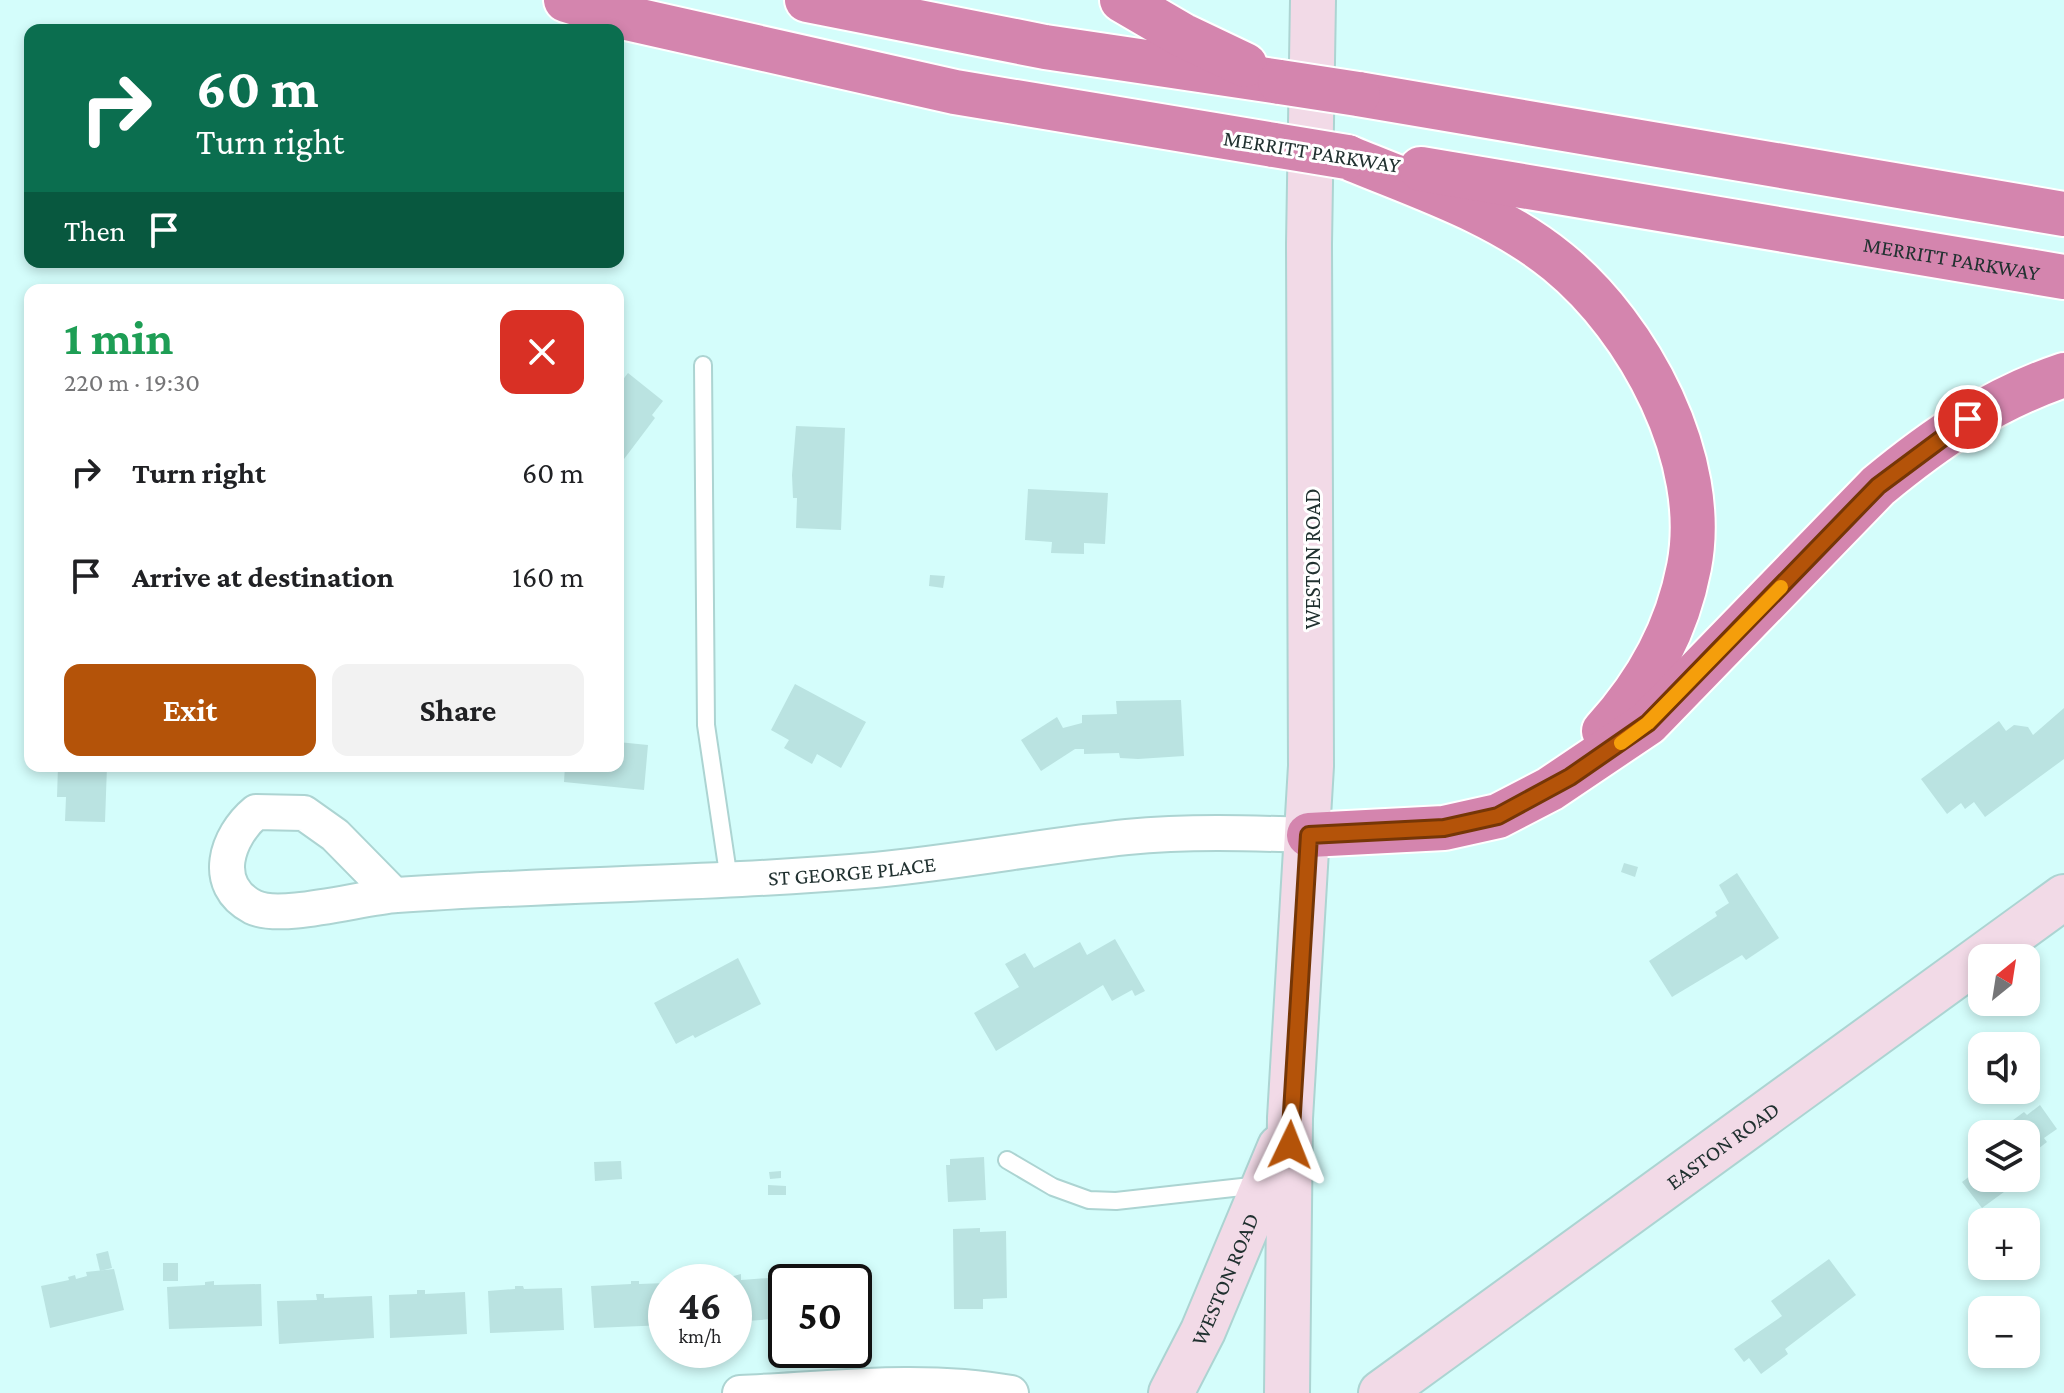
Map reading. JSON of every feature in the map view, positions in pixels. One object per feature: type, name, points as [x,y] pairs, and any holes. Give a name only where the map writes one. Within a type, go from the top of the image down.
[{"type":"highway","name":"MERRITT PARKWAY","points":[[566,0],[678,30],[955,92],[2064,277]]},
{"type":"highway","points":[[807,0],[1045,47],[1358,94],[2064,214]]},
{"type":"highway","points":[[1122,0],[1182,35],[1280,82]]},
{"type":"highway","points":[[1347,157],[1479,212],[1524,238],[1585,286],[1606,309],[1644,364],[1683,458],[1691,502],[1690,565],[1673,623],[1640,689],[1550,789]]},
{"type":"highway","points":[[1309,835],[1444,828],[1498,816],[1550,789],[1648,723],[1878,486],[1917,454],[1988,407],[2024,389],[2064,375]]},
{"type":"main road","name":"WESTON ROAD","points":[[1287,1393],[1290,1118],[1309,835],[1312,626],[1309,244],[1313,0]]},
{"type":"main road","name":"EASTON ROAD","points":[[1381,1393],[2064,897]]},
{"type":"main road","name":"WESTON ROAD","points":[[1171,1393],[1203,1331],[1266,1184],[1290,1118]]},
{"type":"street","name":"ST GEORGE PLACE","points":[[394,895],[335,835],[304,813],[256,812],[238,826],[228,847],[227,864],[235,890],[254,907],[286,911],[394,895],[878,870],[1132,837],[1309,835]]},
{"type":"street","points":[[740,1393],[900,1385],[971,1387],[1011,1393]]},
{"type":"lane","points":[[703,365],[706,725],[729,880]]},
{"type":"lane","points":[[1007,1160],[1053,1187],[1089,1200],[1116,1201],[1266,1184]]},
{"type":"building","points":[[628,373],[663,401],[652,415],[655,418],[624,459],[624,378]]},
{"type":"building","points":[[796,426],[845,428],[841,530],[796,528],[797,498],[793,498],[792,475]]},
{"type":"building","points":[[1028,489],[1108,493],[1105,544],[1084,543],[1084,554],[1051,553],[1052,542],[1025,540]]},
{"type":"building","points":[[930,575],[945,576],[943,588],[929,586]]},
{"type":"building","points":[[795,684],[866,722],[841,768],[817,754],[812,764],[784,748],[789,740],[771,730]]},
{"type":"building","points":[[1181,700],[1184,756],[1120,758],[1119,753],[1084,754],[1084,749],[1075,749],[1041,771],[1021,740],[1057,717],[1063,728],[1082,723],[1082,715],[1117,714],[1116,701]]},
{"type":"building","points":[[2064,708],[2064,759],[1985,817],[1974,802],[1965,809],[1961,803],[1947,814],[1921,779],[1999,721],[2006,731],[2014,725],[2028,727],[2033,735]]},
{"type":"building","points":[[624,743],[648,745],[644,790],[564,782],[565,772],[624,772]]},
{"type":"building","points":[[58,772],[107,772],[105,822],[65,821],[66,797],[57,797]]},
{"type":"building","points":[[1624,863],[1638,867],[1635,877],[1621,872]]},
{"type":"building","points":[[1737,873],[1779,938],[1746,960],[1742,955],[1672,997],[1649,961],[1717,916],[1715,912],[1729,903],[1719,885]]},
{"type":"building","points":[[1115,939],[1145,991],[1135,996],[1132,990],[1112,1001],[1103,985],[996,1051],[974,1013],[1019,987],[1005,964],[1025,953],[1034,968],[1080,942],[1087,955]]},
{"type":"building","points":[[738,958],[761,1004],[695,1038],[693,1035],[676,1044],[654,1003]]},
{"type":"building","points":[[2040,1105],[2057,1129],[2044,1138],[2047,1142],[2040,1147],[2040,1120],[2013,1120],[2024,1112],[2027,1115]]},
{"type":"building","points":[[984,1157],[986,1200],[948,1202],[946,1165],[950,1165],[950,1159]]},
{"type":"building","points":[[621,1161],[622,1179],[595,1181],[594,1162]]},
{"type":"building","points":[[781,1171],[781,1178],[770,1179],[769,1172]]},
{"type":"building","points":[[768,1185],[786,1186],[786,1195],[768,1195]]},
{"type":"building","points":[[1970,1192],[2004,1192],[1982,1208]]},
{"type":"building","points":[[980,1228],[980,1232],[1006,1231],[1007,1298],[983,1299],[983,1309],[954,1309],[953,1229]]},
{"type":"building","points":[[108,1251],[112,1268],[100,1271],[96,1254]]},
{"type":"building","points":[[1829,1259],[1856,1295],[1785,1349],[1788,1354],[1761,1374],[1749,1358],[1744,1362],[1734,1349],[1782,1316],[1771,1301]]},
{"type":"building","points":[[163,1263],[178,1263],[178,1281],[163,1281]]},
{"type":"building","points":[[114,1269],[124,1310],[50,1328],[41,1286],[69,1280],[68,1277],[75,1275],[76,1279],[87,1276],[86,1272]]},
{"type":"building","points":[[768,1278],[768,1319],[752,1321],[752,1279]]},
{"type":"building","points":[[214,1281],[214,1285],[261,1284],[262,1326],[169,1329],[167,1287],[205,1285],[205,1282]]},
{"type":"building","points":[[631,1281],[648,1284],[648,1326],[594,1328],[591,1286],[631,1284]]},
{"type":"building","points":[[515,1286],[523,1286],[524,1289],[562,1288],[564,1330],[490,1333],[488,1291],[515,1289]]},
{"type":"building","points":[[417,1290],[425,1290],[425,1294],[465,1292],[467,1334],[390,1338],[389,1295],[417,1294]]},
{"type":"building","points":[[316,1294],[324,1294],[324,1298],[372,1296],[374,1338],[279,1344],[277,1301],[317,1300]]},
{"type":"slow traffic","points":[[1621,743],[1648,723],[1781,587]]},
{"type":"route","points":[[1290,1145],[1309,835],[1444,828],[1498,816],[1570,777],[1648,723],[1878,486],[1968,419]]}]
